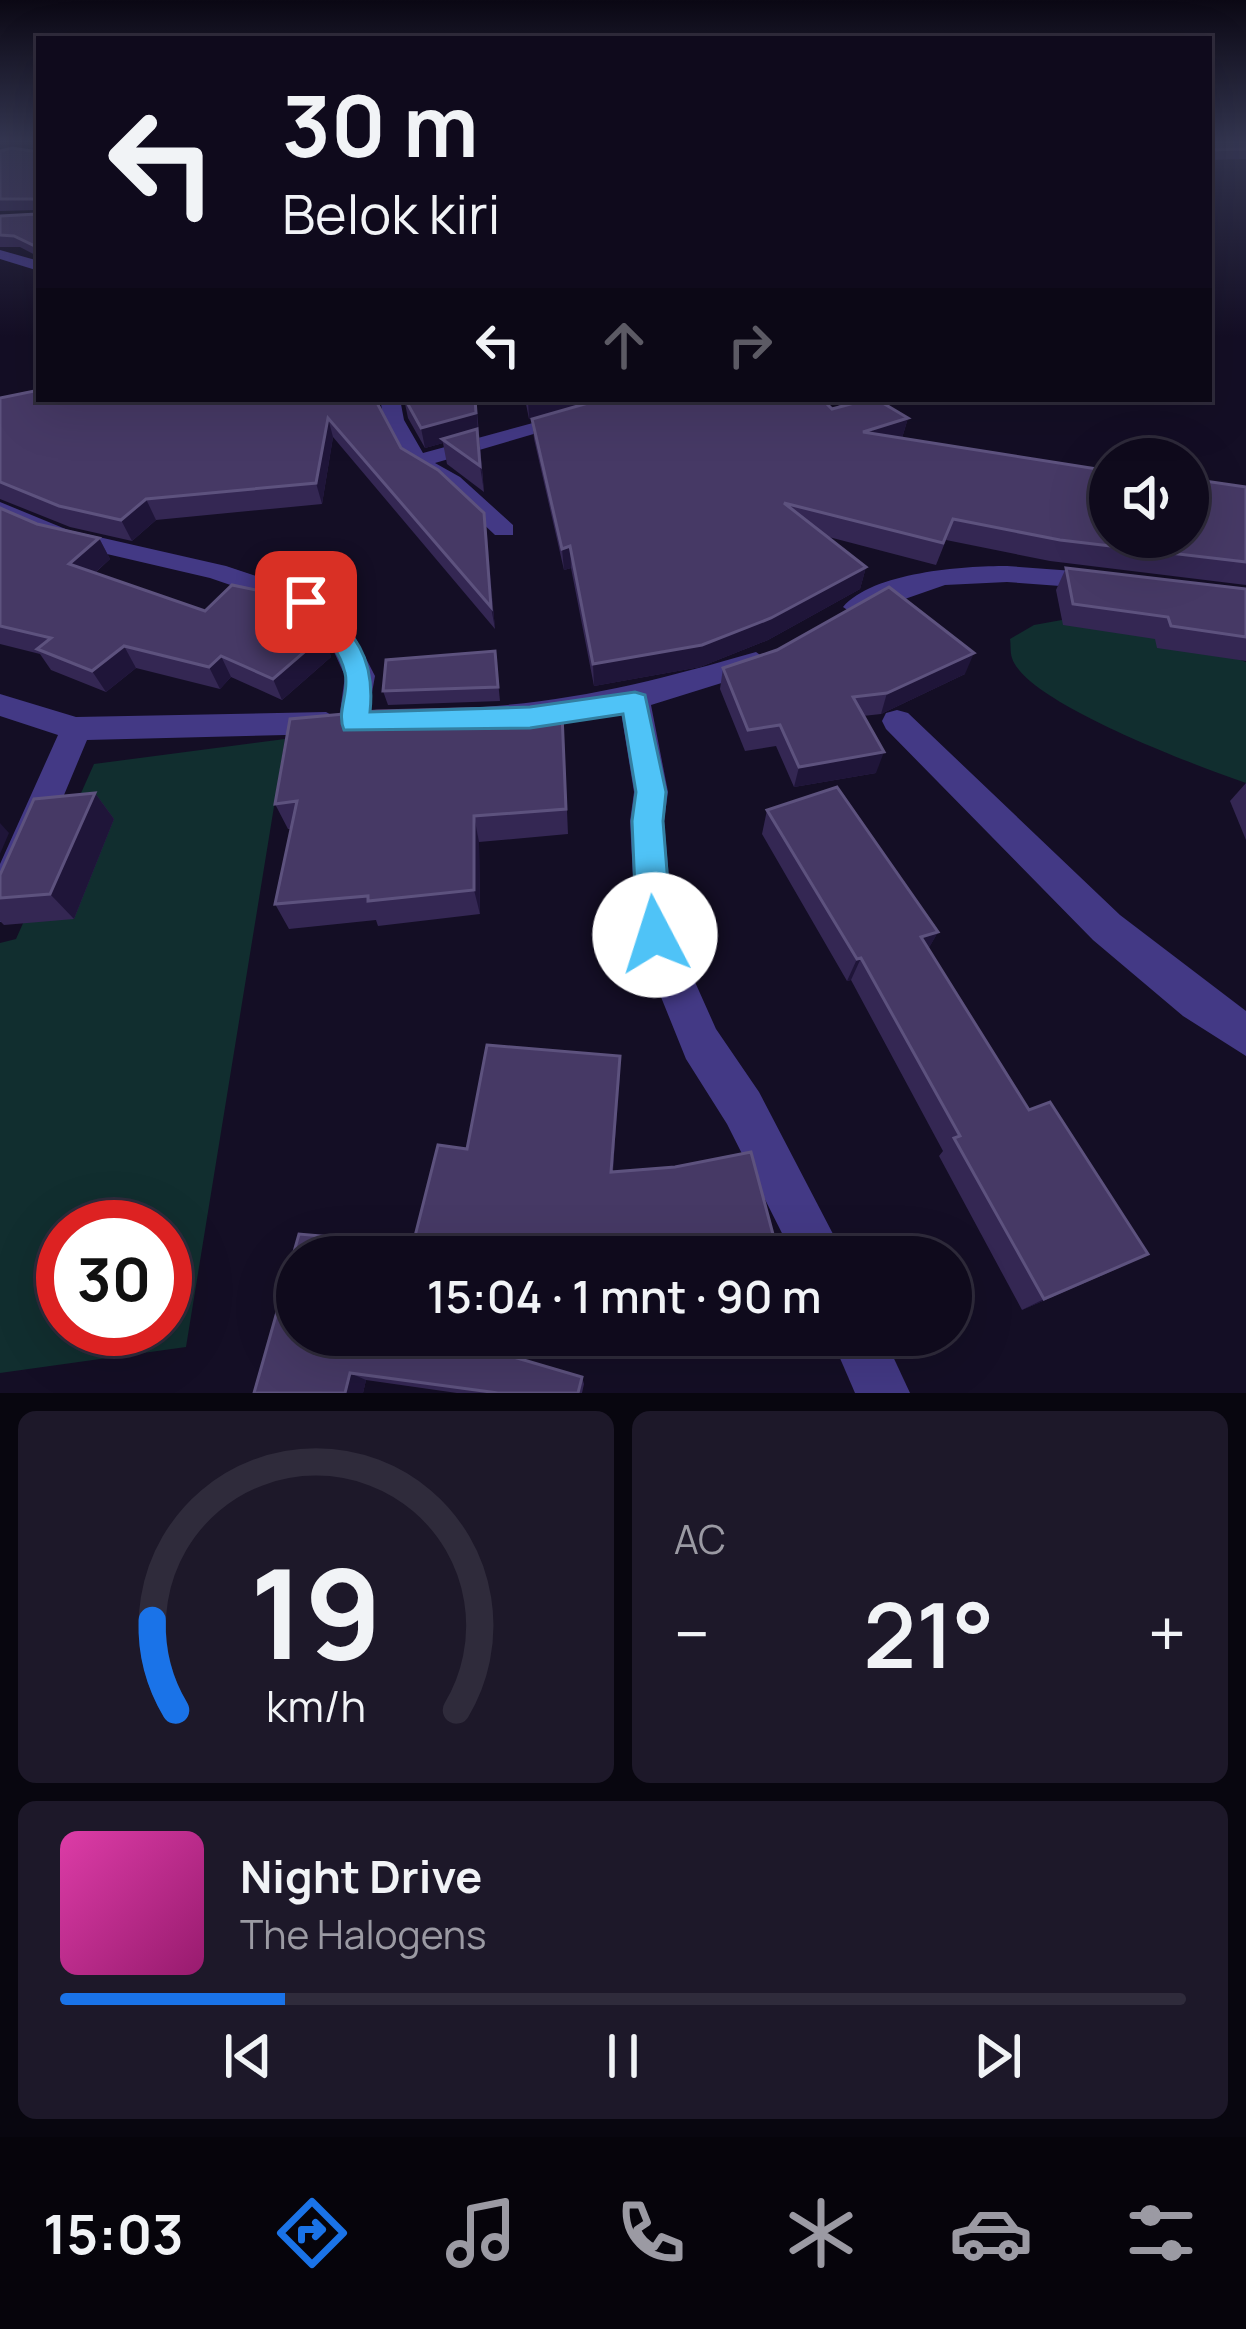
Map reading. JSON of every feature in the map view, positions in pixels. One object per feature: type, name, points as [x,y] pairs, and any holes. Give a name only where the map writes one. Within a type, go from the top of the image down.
[{"type":"street","points":[[0,254],[36,265]]},
{"type":"street","points":[[391,402],[394,420],[417,461],[452,482],[503,530]]},
{"type":"street","points":[[417,461],[632,402]]},
{"type":"street","points":[[0,508],[60,536],[217,572],[306,602],[342,638],[360,676],[365,722],[76,729],[0,705]]},
{"type":"street","points":[[830,622],[905,584],[969,572],[1123,583]]},
{"type":"street","points":[[442,720],[530,718],[635,702],[702,682],[778,650]]},
{"type":"street","points":[[635,702],[651,792],[647,821],[655,935],[701,1044],[754,1127],[809,1236]]},
{"type":"street","points":[[897,721],[1097,919],[1204,1008],[1246,1035]]},
{"type":"street","points":[[0,905],[76,729]]},
{"type":"street","points":[[866,1356],[883,1393]]},
{"type":"green space","points":[[1073,618],[1151,628],[1246,662],[1246,783],[1117,731],[1024,676],[1012,658],[1010,639],[1034,625]]},
{"type":"green space","points":[[285,739],[192,1310],[192,1200],[36,1200],[36,1356],[122,1356],[0,1373],[0,943],[16,939],[94,764]]},
{"type":"building","points":[[36,214],[36,247],[0,235],[0,216]]},
{"type":"building","points":[[36,391],[36,402],[377,402],[401,448],[438,470],[484,513],[491,607],[328,418],[316,483],[146,499],[121,520],[59,506],[0,482],[0,398]]},
{"type":"building","points":[[407,402],[475,402],[476,413],[421,428]]},
{"type":"building","points":[[592,402],[825,402],[832,409],[881,402],[908,418],[863,432],[1089,468],[1089,543],[953,519],[943,543],[784,503],[866,567],[771,618],[702,645],[593,664],[570,546],[562,549],[532,419]]},
{"type":"building","points":[[477,429],[480,466],[442,439]]},
{"type":"building","points":[[1209,482],[1246,487],[1246,562],[1209,558]]},
{"type":"building","points":[[0,508],[37,524],[99,538],[69,564],[205,611],[232,585],[280,595],[273,603],[314,619],[324,635],[273,679],[221,656],[209,667],[124,646],[92,671],[37,649],[51,638],[0,626]]},
{"type":"building","points":[[1066,568],[1246,589],[1246,637],[1171,626],[1168,617],[1073,604]]},
{"type":"building","points":[[889,587],[974,653],[887,693],[853,697],[884,752],[799,767],[780,725],[748,730],[723,668],[777,650]]},
{"type":"building","points":[[495,651],[498,687],[383,691],[386,660]]},
{"type":"building","points":[[499,708],[500,719],[562,714],[566,809],[474,816],[474,890],[275,904],[297,801],[275,804],[290,719]]},
{"type":"building","points":[[837,787],[938,932],[921,937],[1029,1110],[1050,1102],[1148,1254],[1044,1299],[861,958],[857,959],[767,810]]},
{"type":"building","points":[[95,793],[50,894],[0,898],[0,875],[34,799]]},
{"type":"building","points":[[487,1045],[620,1056],[611,1172],[675,1167],[751,1152],[773,1236],[415,1236],[438,1145],[467,1149]]},
{"type":"building","points":[[276,1315],[276,1356],[510,1356],[582,1377],[578,1393],[498,1393],[350,1373],[345,1393],[254,1393]]},
{"type":"route","points":[[306,602],[342,638],[360,676],[354,723],[530,718],[635,702],[651,792],[647,821],[655,935]]}]
